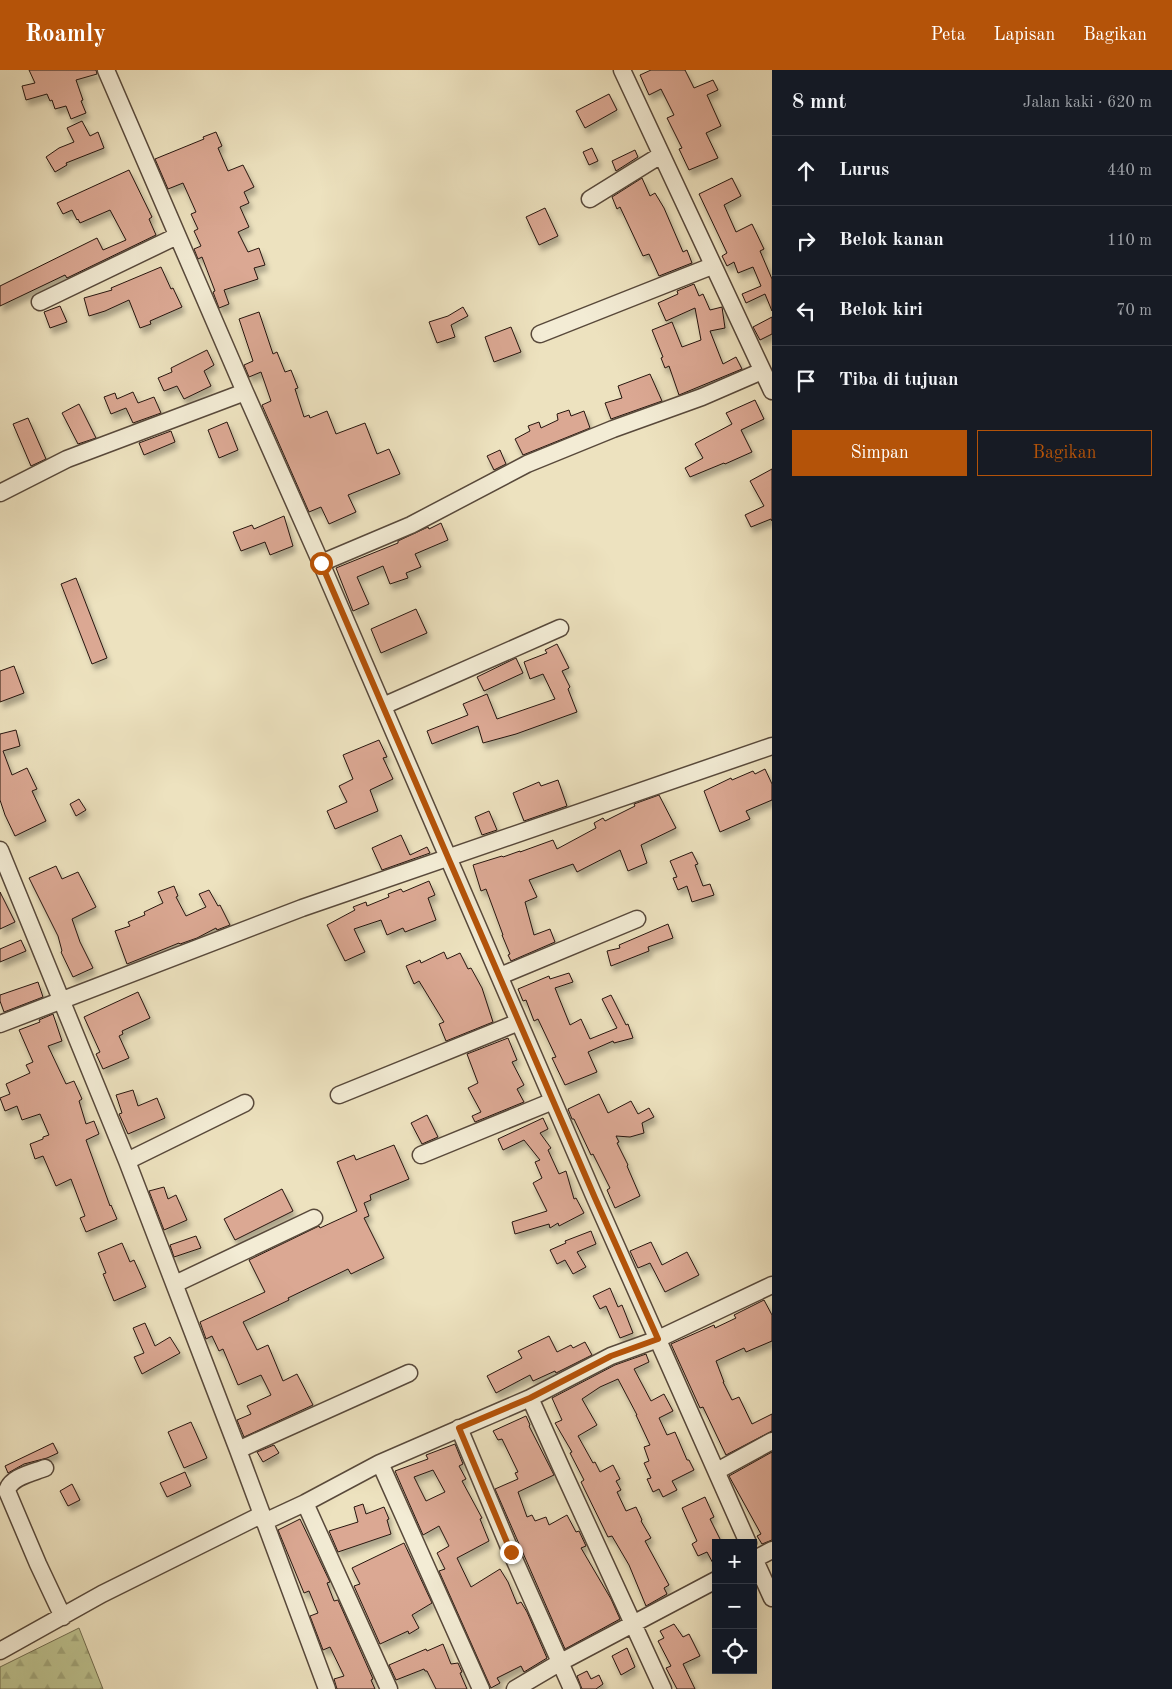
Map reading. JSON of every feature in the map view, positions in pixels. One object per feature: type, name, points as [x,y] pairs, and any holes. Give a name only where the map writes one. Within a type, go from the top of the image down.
[{"type":"street","points":[[106,70],[553,1101],[746,1539]]},
{"type":"street","points":[[622,70],[772,391]]},
{"type":"street","points":[[590,199],[661,155]]},
{"type":"street","points":[[40,302],[178,236]]},
{"type":"street","points":[[540,334],[712,266]]},
{"type":"street","points":[[321,563],[411,525],[527,464],[605,432],[702,397],[762,371]]},
{"type":"street","points":[[0,493],[67,459],[245,392]]},
{"type":"street","points":[[383,706],[560,628]]},
{"type":"street","points":[[0,1024],[302,908],[772,746]]},
{"type":"street","points":[[0,850],[175,1284],[327,1689]]},
{"type":"street","points":[[500,976],[637,919]]},
{"type":"street","points":[[339,1096],[519,1022]]},
{"type":"street","points":[[422,1155],[553,1101]]},
{"type":"street","points":[[127,1161],[245,1103]]},
{"type":"street","points":[[175,1284],[314,1218]]},
{"type":"street","points":[[0,1651],[102,1594],[263,1518],[305,1503],[380,1463],[530,1398],[611,1356],[658,1339],[772,1285]]},
{"type":"street","points":[[238,1450],[409,1373]]},
{"type":"street","points":[[530,1398],[663,1689]]},
{"type":"street","points":[[459,1428],[559,1664],[572,1689]]},
{"type":"street","points":[[717,1470],[772,1441]]},
{"type":"street","points":[[380,1463],[481,1689]]},
{"type":"street","points":[[45,1468],[13,1481],[8,1485],[7,1491],[63,1617]]},
{"type":"street","points":[[305,1503],[389,1689]]},
{"type":"street","points":[[757,1557],[772,1550]]},
{"type":"street","points":[[757,1565],[772,1598]]},
{"type":"street","points":[[515,1689],[712,1582]]},
{"type":"green space","points":[[79,1628],[103,1689],[0,1689],[0,1667]]},
{"type":"building","points":[[29,70],[96,70],[97,74],[76,80],[86,113],[71,119],[66,106],[55,109],[52,100],[50,101],[47,94],[26,100],[22,86],[35,83]]},
{"type":"building","points":[[651,70],[685,70],[694,88],[713,80],[718,90],[707,95],[721,126],[706,133],[718,158],[689,170],[679,149],[682,148],[667,118],[674,115],[661,89],[649,95],[640,75]]},
{"type":"building","points":[[609,94],[617,110],[585,128],[576,111]]},
{"type":"building","points":[[82,121],[90,136],[98,132],[104,148],[66,163],[67,165],[55,172],[46,157],[59,148],[74,142],[67,128]]},
{"type":"building","points":[[216,132],[222,146],[218,148],[228,171],[243,165],[254,187],[244,192],[249,203],[240,207],[249,227],[238,232],[248,252],[259,248],[265,265],[254,268],[258,279],[224,290],[229,304],[219,308],[213,292],[215,291],[202,257],[198,259],[194,249],[201,246],[194,231],[198,229],[191,214],[196,212],[183,183],[168,189],[155,159],[204,139],[203,137]]},
{"type":"building","points":[[592,148],[598,161],[589,165],[583,152]]},
{"type":"building","points":[[635,150],[638,157],[616,171],[612,161]]},
{"type":"building","points":[[129,170],[152,217],[149,219],[156,235],[67,278],[65,275],[0,306],[0,286],[97,238],[103,250],[126,240],[110,210],[80,223],[72,210],[63,214],[57,203]]},
{"type":"building","points":[[642,178],[650,196],[655,193],[664,208],[683,252],[687,250],[692,263],[659,276],[649,254],[643,256],[620,207],[617,209],[612,197]]},
{"type":"building","points":[[732,178],[741,196],[724,205],[736,232],[752,224],[764,249],[760,251],[772,279],[772,311],[765,294],[746,303],[742,294],[761,286],[753,267],[738,273],[734,262],[727,266],[722,256],[727,253],[699,194]]},
{"type":"building","points":[[545,208],[558,236],[539,245],[526,217]]},
{"type":"building","points":[[161,267],[182,307],[150,321],[151,324],[140,328],[129,300],[89,316],[84,298],[112,290],[111,288]]},
{"type":"building","points":[[694,284],[699,296],[703,294],[710,310],[722,307],[725,328],[710,331],[723,364],[736,357],[742,369],[679,395],[669,366],[665,368],[661,358],[663,357],[652,330],[672,322],[682,347],[701,340],[695,308],[666,321],[658,303],[678,294],[677,291]]},
{"type":"building","points":[[60,306],[67,322],[50,328],[44,312]]},
{"type":"building","points":[[463,307],[468,316],[451,325],[455,337],[437,343],[429,322],[448,316]]},
{"type":"building","points":[[259,312],[273,354],[277,352],[285,372],[291,370],[298,388],[295,389],[304,417],[309,415],[310,418],[327,411],[336,434],[365,423],[377,454],[389,449],[400,474],[348,495],[356,512],[329,524],[321,507],[309,512],[262,405],[271,401],[261,372],[249,377],[244,365],[253,361],[239,319]]},
{"type":"building","points":[[772,317],[772,334],[760,340],[753,327]]},
{"type":"building","points":[[511,327],[521,352],[494,362],[485,337]]},
{"type":"building","points":[[207,350],[214,365],[204,371],[211,386],[184,399],[177,386],[164,391],[158,378],[172,372],[171,368]]},
{"type":"building","points":[[650,374],[662,401],[611,419],[605,403],[622,398],[618,386]]},
{"type":"building","points":[[133,392],[138,403],[154,397],[161,413],[133,423],[126,408],[111,414],[104,397],[115,393],[117,399]]},
{"type":"building","points":[[755,400],[764,419],[741,430],[752,452],[690,477],[685,468],[703,458],[695,444],[732,424],[726,413]]},
{"type":"building","points":[[79,404],[96,438],[78,444],[62,413]]},
{"type":"building","points":[[569,410],[571,416],[584,411],[590,428],[523,455],[515,439],[530,431],[528,426],[539,422],[541,428],[558,420],[557,414]]},
{"type":"building","points":[[28,418],[46,459],[31,466],[13,424]]},
{"type":"building","points":[[227,422],[238,450],[219,458],[208,430]]},
{"type":"building","points":[[171,431],[175,442],[144,455],[139,443]]},
{"type":"building","points":[[500,450],[506,464],[494,470],[487,456]]},
{"type":"building","points":[[772,469],[772,521],[771,519],[751,527],[745,515],[764,506],[750,481]]},
{"type":"building","points":[[284,516],[293,546],[270,555],[265,542],[241,551],[233,532],[252,525],[254,529]]},
{"type":"building","points":[[441,523],[448,540],[415,554],[421,567],[406,573],[408,578],[390,584],[383,566],[357,577],[369,604],[353,611],[336,568]]},
{"type":"building","points":[[76,578],[107,658],[92,664],[61,584]]},
{"type":"building","points":[[416,609],[427,633],[381,653],[371,629]]},
{"type":"building","points":[[557,644],[569,668],[562,671],[570,687],[568,689],[577,712],[516,734],[483,743],[478,726],[432,744],[427,731],[468,715],[463,704],[487,694],[497,719],[555,699],[543,674],[530,679],[524,662],[547,653],[545,650]]},
{"type":"building","points":[[516,658],[523,673],[484,691],[477,677]]},
{"type":"building","points":[[14,666],[24,693],[0,702],[0,671]]},
{"type":"building","points":[[16,730],[20,746],[3,751],[12,775],[27,768],[37,789],[32,791],[46,821],[15,836],[0,800],[0,734]]},
{"type":"building","points":[[379,740],[387,757],[383,758],[393,779],[370,790],[378,811],[335,829],[327,811],[347,802],[339,786],[353,779],[343,755]]},
{"type":"building","points":[[765,769],[772,784],[772,800],[746,811],[750,819],[720,832],[704,791],[731,778],[732,780],[753,771],[755,774]]},
{"type":"building","points":[[558,780],[567,806],[524,821],[513,793],[539,782],[541,786]]},
{"type":"building","points":[[659,795],[676,828],[641,845],[647,863],[628,871],[620,850],[577,872],[573,864],[529,880],[537,897],[525,902],[534,935],[550,929],[555,942],[511,961],[486,889],[481,891],[473,865],[520,852],[553,840],[557,849],[596,828],[594,823],[603,818],[605,821],[635,806],[634,804]]},
{"type":"building","points":[[79,799],[86,810],[76,816],[70,804]]},
{"type":"building","points":[[489,811],[497,830],[482,835],[475,817]]},
{"type":"building","points":[[401,835],[410,855],[427,847],[430,853],[382,870],[372,848]]},
{"type":"building","points":[[692,852],[698,864],[695,865],[703,886],[710,884],[714,895],[692,902],[687,886],[678,890],[673,878],[677,877],[670,861]]},
{"type":"building","points":[[56,866],[62,879],[78,872],[96,907],[72,919],[80,942],[93,968],[73,977],[61,952],[58,936],[29,878]]},
{"type":"building","points":[[429,881],[435,895],[428,898],[436,920],[405,932],[403,928],[387,935],[381,920],[354,929],[365,952],[345,961],[327,925],[355,910],[353,907],[366,902],[367,906],[389,897],[388,894],[401,889],[403,892]]},
{"type":"building","points":[[174,886],[178,896],[176,897],[186,916],[206,907],[199,894],[209,890],[218,906],[220,905],[230,925],[217,930],[216,928],[197,938],[179,943],[127,964],[115,931],[130,926],[128,922],[145,915],[144,912],[163,903],[158,892]]},
{"type":"building","points":[[0,892],[15,922],[0,929]]},
{"type":"building","points":[[668,924],[673,938],[648,947],[649,951],[611,966],[607,951],[620,948],[619,945]]},
{"type":"building","points":[[21,940],[26,951],[0,962],[0,949]]},
{"type":"building","points":[[444,952],[447,959],[460,953],[468,969],[471,968],[482,988],[493,1022],[446,1041],[439,1024],[444,1022],[419,981],[414,984],[406,966],[420,960],[421,963]]},
{"type":"building","points":[[569,973],[573,982],[555,988],[570,1025],[581,1019],[590,1039],[617,1028],[602,999],[611,995],[626,1025],[628,1024],[633,1038],[614,1043],[613,1041],[588,1052],[597,1072],[565,1085],[552,1058],[556,1057],[538,1019],[534,1021],[526,1000],[523,1001],[518,989],[549,976],[550,979]]},
{"type":"building","points":[[38,982],[43,997],[4,1012],[0,995]]},
{"type":"building","points":[[138,992],[150,1018],[122,1031],[123,1034],[119,1036],[129,1058],[103,1069],[96,1054],[100,1052],[84,1017]]},
{"type":"building","points":[[53,1014],[62,1041],[48,1046],[66,1084],[74,1081],[82,1099],[79,1101],[86,1124],[94,1121],[99,1134],[86,1140],[110,1206],[117,1219],[86,1232],[80,1218],[85,1216],[71,1179],[56,1186],[43,1156],[35,1159],[30,1144],[49,1135],[40,1114],[22,1120],[17,1106],[5,1111],[0,1098],[10,1094],[6,1084],[30,1073],[26,1065],[33,1062],[19,1030],[40,1022],[39,1020]]},
{"type":"building","points":[[508,1038],[517,1060],[512,1062],[524,1085],[517,1089],[524,1102],[475,1122],[472,1116],[481,1112],[468,1088],[478,1083],[467,1054]]},
{"type":"building","points":[[133,1090],[138,1106],[157,1098],[165,1118],[128,1134],[119,1114],[122,1113],[116,1095]]},
{"type":"building","points":[[599,1094],[608,1113],[631,1101],[638,1114],[649,1108],[654,1117],[642,1123],[644,1133],[630,1137],[616,1136],[619,1142],[617,1143],[640,1196],[615,1208],[607,1190],[610,1188],[568,1109]]},
{"type":"building","points":[[427,1115],[438,1137],[422,1144],[411,1123]]},
{"type":"building","points":[[543,1118],[548,1129],[540,1133],[551,1148],[548,1150],[559,1174],[566,1171],[574,1199],[576,1198],[584,1213],[559,1226],[558,1223],[550,1228],[549,1224],[515,1234],[512,1222],[547,1211],[533,1183],[542,1178],[535,1162],[540,1160],[524,1140],[503,1150],[498,1139]]},
{"type":"building","points":[[394,1145],[409,1179],[370,1195],[371,1200],[364,1203],[369,1216],[364,1218],[384,1258],[351,1274],[348,1269],[243,1322],[257,1350],[268,1345],[283,1381],[297,1374],[313,1405],[244,1437],[237,1420],[251,1414],[247,1406],[271,1395],[261,1375],[238,1385],[223,1349],[219,1351],[212,1336],[206,1339],[200,1322],[265,1292],[249,1260],[319,1226],[320,1228],[357,1211],[337,1162],[354,1155],[356,1160]]},
{"type":"building","points":[[164,1187],[168,1199],[176,1195],[187,1220],[164,1230],[149,1191]]},
{"type":"building","points":[[282,1189],[293,1211],[235,1240],[224,1219]]},
{"type":"building","points":[[591,1231],[596,1244],[577,1252],[586,1267],[573,1274],[565,1260],[557,1264],[550,1250],[566,1243],[565,1241]]},
{"type":"building","points":[[196,1236],[201,1248],[174,1257],[170,1245]]},
{"type":"building","points":[[651,1242],[662,1265],[687,1252],[699,1275],[665,1292],[650,1263],[638,1268],[630,1251]]},
{"type":"building","points":[[122,1243],[130,1262],[134,1260],[146,1287],[114,1301],[103,1274],[106,1273],[98,1253]]},
{"type":"building","points":[[610,1288],[618,1307],[622,1305],[633,1333],[620,1338],[606,1306],[600,1309],[593,1296]]},
{"type":"building","points":[[764,1300],[772,1315],[772,1341],[746,1352],[744,1348],[716,1361],[732,1400],[739,1397],[752,1424],[772,1414],[772,1431],[726,1455],[703,1407],[700,1408],[671,1344],[714,1325],[715,1328],[736,1318],[734,1315]]},
{"type":"building","points":[[145,1323],[155,1346],[170,1337],[180,1353],[142,1374],[134,1357],[144,1353],[133,1328]]},
{"type":"building","points":[[549,1336],[557,1352],[571,1345],[573,1348],[585,1342],[592,1355],[556,1373],[555,1371],[533,1381],[530,1375],[496,1393],[487,1376],[522,1358],[518,1351]]},
{"type":"building","points":[[646,1354],[649,1362],[634,1369],[651,1401],[664,1394],[673,1411],[659,1418],[667,1435],[675,1432],[687,1460],[689,1460],[694,1470],[672,1481],[677,1490],[663,1497],[659,1489],[653,1492],[647,1479],[651,1478],[644,1463],[649,1461],[644,1447],[650,1445],[618,1379],[600,1387],[582,1399],[597,1425],[578,1436],[600,1472],[613,1465],[620,1479],[616,1481],[621,1490],[617,1492],[626,1511],[636,1507],[641,1521],[651,1538],[645,1541],[669,1585],[664,1588],[667,1594],[646,1606],[629,1565],[612,1536],[608,1537],[581,1482],[584,1480],[570,1453],[572,1452],[555,1423],[562,1420],[552,1398],[615,1365]]},
{"type":"building","points":[[526,1416],[529,1426],[554,1475],[518,1492],[527,1517],[532,1515],[535,1521],[546,1517],[549,1525],[567,1515],[576,1532],[579,1531],[586,1546],[581,1548],[611,1599],[620,1619],[565,1649],[495,1489],[518,1479],[515,1473],[518,1472],[502,1439],[498,1440],[493,1431]]},
{"type":"building","points":[[191,1422],[207,1458],[184,1468],[168,1432]]},
{"type":"building","points":[[53,1443],[58,1453],[24,1464],[8,1473],[5,1466]]},
{"type":"building","points":[[455,1444],[463,1464],[459,1466],[466,1479],[462,1481],[482,1518],[480,1519],[489,1541],[457,1558],[471,1587],[500,1569],[508,1582],[517,1604],[521,1602],[527,1612],[547,1658],[524,1672],[521,1666],[497,1678],[500,1683],[491,1688],[439,1571],[445,1569],[437,1553],[449,1546],[439,1526],[423,1535],[395,1471],[428,1459],[426,1455]],"holes":[[[433,1470],[445,1492],[426,1501],[414,1477]]]},
{"type":"building","points":[[274,1445],[279,1453],[263,1462],[257,1452]]},
{"type":"building","points":[[772,1452],[772,1540],[762,1544],[757,1536],[761,1534],[729,1476]]},
{"type":"building","points":[[185,1472],[191,1486],[167,1497],[160,1483]]},
{"type":"building","points":[[72,1484],[80,1500],[68,1506],[60,1491]]},
{"type":"building","points":[[705,1497],[714,1517],[710,1519],[720,1539],[712,1539],[712,1561],[707,1552],[698,1556],[692,1544],[697,1541],[682,1508]]},
{"type":"building","points":[[363,1504],[366,1514],[384,1507],[389,1519],[387,1520],[391,1534],[338,1552],[329,1531],[358,1522],[354,1507]]},
{"type":"building","points":[[300,1519],[330,1582],[327,1583],[334,1601],[338,1600],[373,1679],[371,1680],[375,1689],[337,1689],[334,1679],[344,1676],[330,1647],[323,1650],[310,1616],[318,1613],[309,1591],[304,1593],[278,1530]]},
{"type":"building","points":[[404,1543],[432,1603],[412,1615],[419,1628],[409,1634],[408,1631],[380,1644],[354,1586],[360,1584],[352,1568]]},
{"type":"building","points":[[674,1624],[683,1637],[689,1634],[700,1656],[683,1664],[695,1689],[677,1689],[666,1668],[671,1666],[658,1641],[664,1638],[660,1631]]},
{"type":"building","points":[[443,1644],[451,1664],[458,1663],[467,1689],[436,1689],[427,1671],[424,1669],[396,1680],[389,1665],[426,1649],[427,1651]]},
{"type":"building","points":[[627,1648],[635,1667],[621,1675],[612,1656]]},
{"type":"building","points":[[587,1671],[591,1679],[599,1675],[603,1684],[596,1689],[582,1689],[577,1676]]},
{"type":"route","points":[[321,563],[595,1198],[658,1339],[611,1356],[530,1398],[459,1428],[511,1552]]}]
